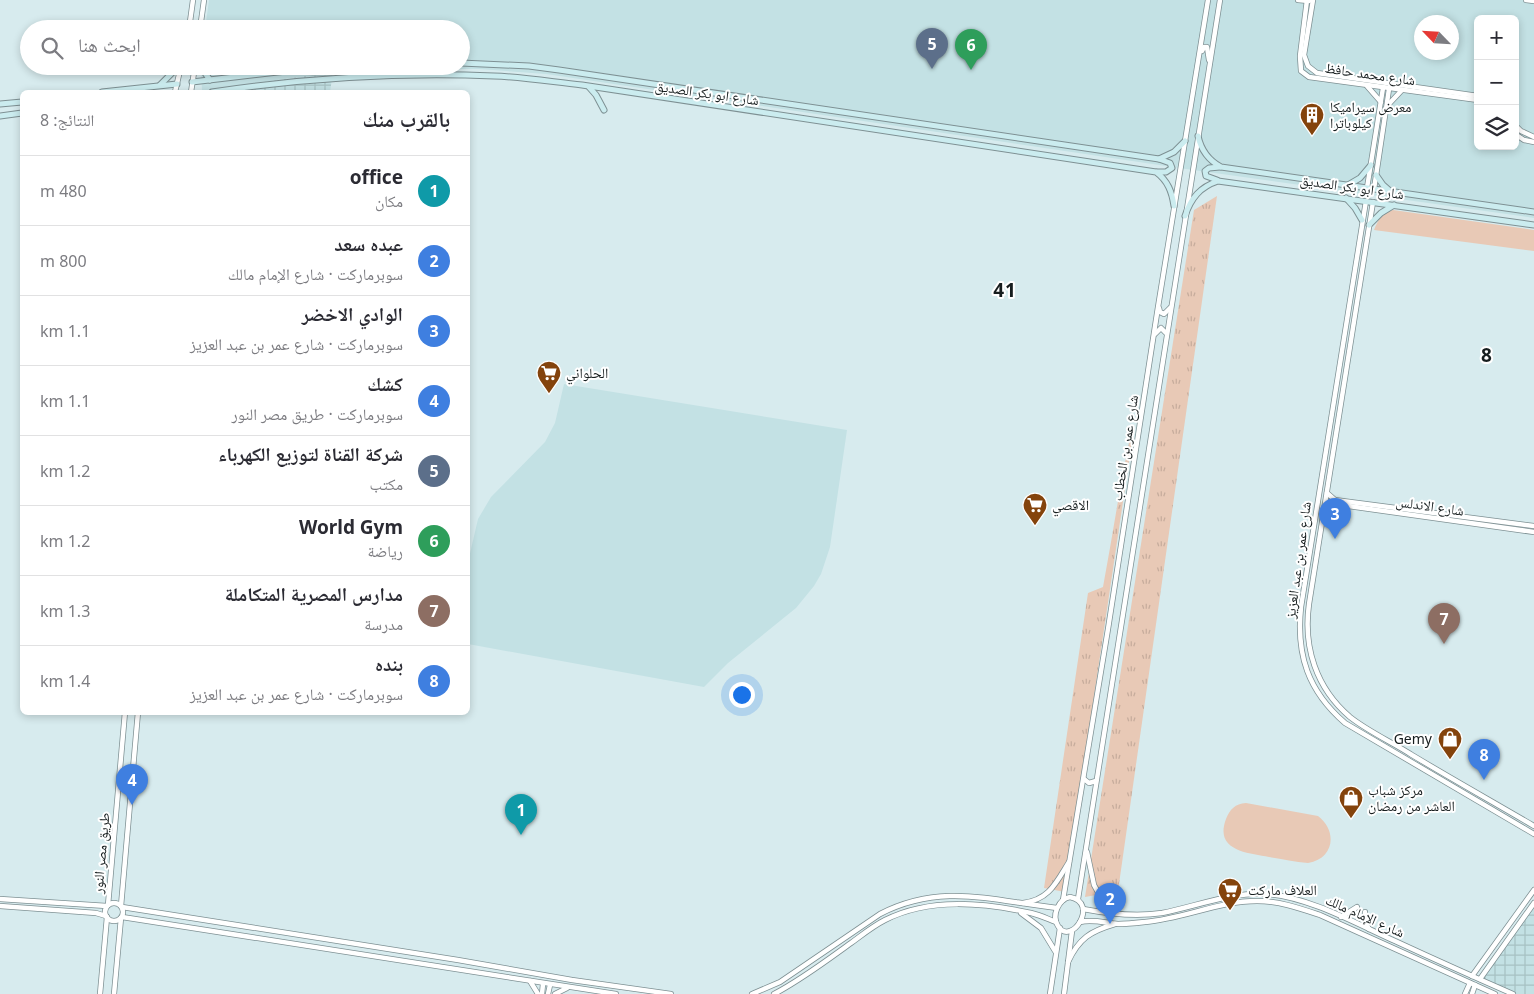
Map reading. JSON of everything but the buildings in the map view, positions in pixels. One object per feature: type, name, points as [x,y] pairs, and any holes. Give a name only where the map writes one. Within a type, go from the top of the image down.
[{"type":"main road","name":"شارع ابو بكر الصديق","points":[[470,63],[529,66],[559,70],[1159,159]]},
{"type":"main road","points":[[159,86],[171,75]]},
{"type":"main road","points":[[206,75],[210,80]]},
{"type":"main road","points":[[192,82],[251,75]]},
{"type":"main road","name":"شارع ابو بكر الصديق","points":[[229,90],[345,77],[413,75]]},
{"type":"main road","name":"شارع ابو بكر الصديق","points":[[470,75],[588,86],[1156,172]]},
{"type":"main road","points":[[242,76],[241,84],[244,88]]},
{"type":"main road","points":[[121,90],[177,84]]},
{"type":"main road","points":[[588,86],[596,95],[604,110]]},
{"type":"main road","points":[[0,104],[20,102]]},
{"type":"main road","points":[[812,120],[814,108]]},
{"type":"main road","points":[[0,116],[20,114]]},
{"type":"main road","points":[[1198,136],[1205,155],[1221,167]]},
{"type":"main road","points":[[1015,150],[1017,138]]},
{"type":"main road","points":[[1159,159],[1174,152],[1185,141]]},
{"type":"main road","points":[[1056,156],[1058,144]]},
{"type":"main road","points":[[1156,172],[1166,172],[1172,168],[1170,163],[1159,159]]},
{"type":"main road","points":[[1348,185],[1360,178],[1371,165]]},
{"type":"main road","points":[[1218,180],[1206,176],[1205,171],[1208,168],[1221,167]]},
{"type":"main road","name":"شارع ابو بكر الصديق","points":[[1221,167],[1534,212]]},
{"type":"main road","points":[[1156,172],[1170,187],[1174,206]]},
{"type":"main road","points":[[1376,175],[1391,192]]},
{"type":"main road","points":[[1185,216],[1193,197],[1208,184],[1218,180]]},
{"type":"main road","name":"شارع ابو بكر الصديق","points":[[1218,180],[1534,225]]},
{"type":"main road","points":[[1346,198],[1363,219]]},
{"type":"main road","points":[[1370,222],[1394,204]]},
{"type":"street","points":[[190,20],[193,0]]},
{"type":"street","points":[[201,20],[204,0]]},
{"type":"street","name":"شارع عمر بن الخطاب","points":[[1063,900],[1208,0]]},
{"type":"street","name":"شارع عمر بن الخطاب","points":[[1078,899],[1220,0]]},
{"type":"street","points":[[1298,0],[1313,1],[1305,31]]},
{"type":"street","points":[[1526,0],[1534,1]]},
{"type":"street","points":[[1305,31],[1307,1]]},
{"type":"street","points":[[1205,24],[1209,28],[1215,23]]},
{"type":"street","name":"شارع محمد حافظ","points":[[1305,31],[1300,65],[1304,74],[1309,77],[1474,99]]},
{"type":"street","name":"شارع محمد حافظ","points":[[1305,31],[1304,55],[1308,66],[1317,73],[1474,95]]},
{"type":"street","points":[[1198,62],[1205,46],[1208,49],[1210,64]]},
{"type":"street","points":[[176,90],[178,75]]},
{"type":"street","points":[[191,90],[193,75]]},
{"type":"street","points":[[1366,85],[1381,102]]},
{"type":"street","points":[[1367,188],[1381,102],[1386,88]]},
{"type":"street","points":[[1374,189],[1386,107],[1386,88]]},
{"type":"street","points":[[1386,107],[1402,90]]},
{"type":"street","points":[[1519,129],[1534,137]]},
{"type":"street","points":[[1519,137],[1534,142]]},
{"type":"street","points":[[1370,174],[1376,175]]},
{"type":"street","name":"شارع عمر بن عبد العزيز","points":[[1366,201],[1302,598],[1300,635],[1304,662],[1312,683],[1326,705],[1356,730],[1534,834]]},
{"type":"street","name":"شارع عمر بن عبد العزيز","points":[[1373,202],[1310,599],[1307,626],[1310,652],[1320,680],[1334,700],[1360,724],[1534,826]]},
{"type":"street","points":[[1363,219],[1370,222]]},
{"type":"street","points":[[1353,283],[1360,283]]},
{"type":"street","points":[[1158,307],[1163,314],[1170,308]]},
{"type":"street","points":[[1154,336],[1160,328],[1165,330],[1166,335]]},
{"type":"street","points":[[1330,427],[1337,428]]},
{"type":"street","points":[[1324,510],[1335,502],[1327,493]]},
{"type":"street","name":"شارع الاندلس","points":[[1335,502],[1502,525],[1534,532]]},
{"type":"street","name":"شارع الاندلس","points":[[1502,525],[1534,526]]},
{"type":"street","points":[[1302,598],[1310,599]]},
{"type":"street","name":"طريق مصر النور","points":[[107,906],[125,715]]},
{"type":"street","name":"طريق مصر النور","points":[[122,906],[138,715]]},
{"type":"street","points":[[1084,779],[1089,783],[1096,781]]},
{"type":"street","points":[[1484,804],[1488,802],[1488,798]]},
{"type":"street","points":[[1497,812],[1497,808],[1500,806]]},
{"type":"street","points":[[1087,842],[1088,864],[1094,885],[1110,914]]},
{"type":"street","points":[[1011,902],[1030,902],[1040,899],[1060,877],[1071,859]]},
{"type":"street","points":[[1472,976],[1534,890]]},
{"type":"street","name":"شارع الإمام مالك","points":[[1083,909],[1110,914],[1131,915],[1160,913],[1233,896],[1266,894],[1284,896],[1302,901],[1341,917],[1513,994]]},
{"type":"street","points":[[752,994],[780,982],[892,907],[916,899],[951,895],[973,896],[1031,906],[1058,908]]},
{"type":"street","points":[[951,895],[951,904]]},
{"type":"street","points":[[1056,922],[1058,908],[1063,900],[1070,897],[1078,899],[1083,909],[1080,922],[1072,930],[1064,994]]},
{"type":"street","points":[[0,899],[97,907],[107,906],[115,902],[131,909],[670,994]]},
{"type":"street","name":"شارع الإمام مالك","points":[[1080,922],[1092,920],[1118,924],[1159,921],[1233,903],[1266,901],[1284,904],[1309,911],[1494,994]]},
{"type":"street","points":[[1480,979],[1534,903]]},
{"type":"street","points":[[774,994],[886,920],[914,909],[951,904],[973,904],[1031,913],[1056,922],[1060,928],[1067,931],[1072,930]]},
{"type":"street","points":[[0,906],[96,913],[115,921],[121,917],[130,918],[616,994]]},
{"type":"street","points":[[100,994],[107,917],[105,912],[107,906]]},
{"type":"street","points":[[114,994],[123,912],[122,906]]},
{"type":"street","points":[[96,913],[97,907]]},
{"type":"street","points":[[1341,917],[1357,907]]},
{"type":"street","points":[[130,918],[131,909]]},
{"type":"street","points":[[1018,911],[1041,928],[1056,952]]},
{"type":"street","points":[[1365,912],[1365,922],[1369,929]]},
{"type":"street","points":[[1511,923],[1517,927]]},
{"type":"street","points":[[1068,962],[1076,948],[1089,934],[1118,924]]},
{"type":"street","points":[[1050,994],[1060,928]]},
{"type":"street","points":[[1391,947],[1394,941]]},
{"type":"street","points":[[530,981],[538,994]]},
{"type":"street","points":[[1465,994],[1470,983]]},
{"type":"street","points":[[542,994],[543,984]]},
{"type":"street","points":[[548,994],[550,985]]},
{"type":"street","points":[[1472,994],[1476,985]]},
{"type":"street","points":[[555,994],[569,988]]},
{"type":"shaded area","points":[[209,0],[1534,0],[1534,218],[1186,169],[546,74],[470,69],[470,20],[206,20]]},
{"type":"shaded area","points":[[201,75],[312,75],[202,90]]},
{"type":"shaded area","points":[[312,75],[333,75],[330,90],[209,90]]},
{"type":"shaded area","points":[[564,384],[847,430],[830,547],[821,574],[814,586],[796,608],[728,663],[704,687],[470,644],[470,553],[478,519],[491,497],[545,442],[555,423]]},
{"type":"shaded area","points":[[1534,905],[1534,994],[1516,994],[1482,979]]},
{"type":"green space","points":[[1217,196],[1118,891],[1085,897],[1194,210]]},
{"type":"green space","points":[[1393,210],[1534,230],[1534,251],[1374,230],[1381,217]]},
{"type":"green space","points":[[1132,441],[1065,892],[1044,888],[1088,593],[1103,587],[1125,461],[1129,443]]},
{"type":"green space","points":[[1246,803],[1318,816],[1329,829],[1330,844],[1328,850],[1317,860],[1308,863],[1252,854],[1235,848],[1225,838],[1226,819],[1233,808]]},
{"type":"place","name":"شركة القناة لتوزيع الكهرباء","points":[[932,69]]},
{"type":"place","name":"World Gym","points":[[971,70]]},
{"type":"place","name":"معرض سيراميكا كيلوباترا","points":[[1312,136]]},
{"type":"place","name":"الحلواني","points":[[549,394]]},
{"type":"place","name":"الاقصي","points":[[1035,526]]},
{"type":"place","name":"الوادي الاخضر","points":[[1335,539]]},
{"type":"place","name":"مدارس المصرية المتكاملة","points":[[1444,644]]},
{"type":"place","name":"Gemy","points":[[1450,760]]},
{"type":"place","name":"بنده","points":[[1484,780]]},
{"type":"place","name":"كشك","points":[[132,805]]},
{"type":"place","name":"مركز شباب العاشر من رمضان","points":[[1351,819]]},
{"type":"place","name":"office","points":[[521,835]]},
{"type":"place","name":"العلاف ماركت","points":[[1230,911]]},
{"type":"place","name":"عبده سعد","points":[[1110,924]]},
{"type":"district","name":"41","points":[[1005,290]]},
{"type":"district","name":"8","points":[[1487,355]]}]
